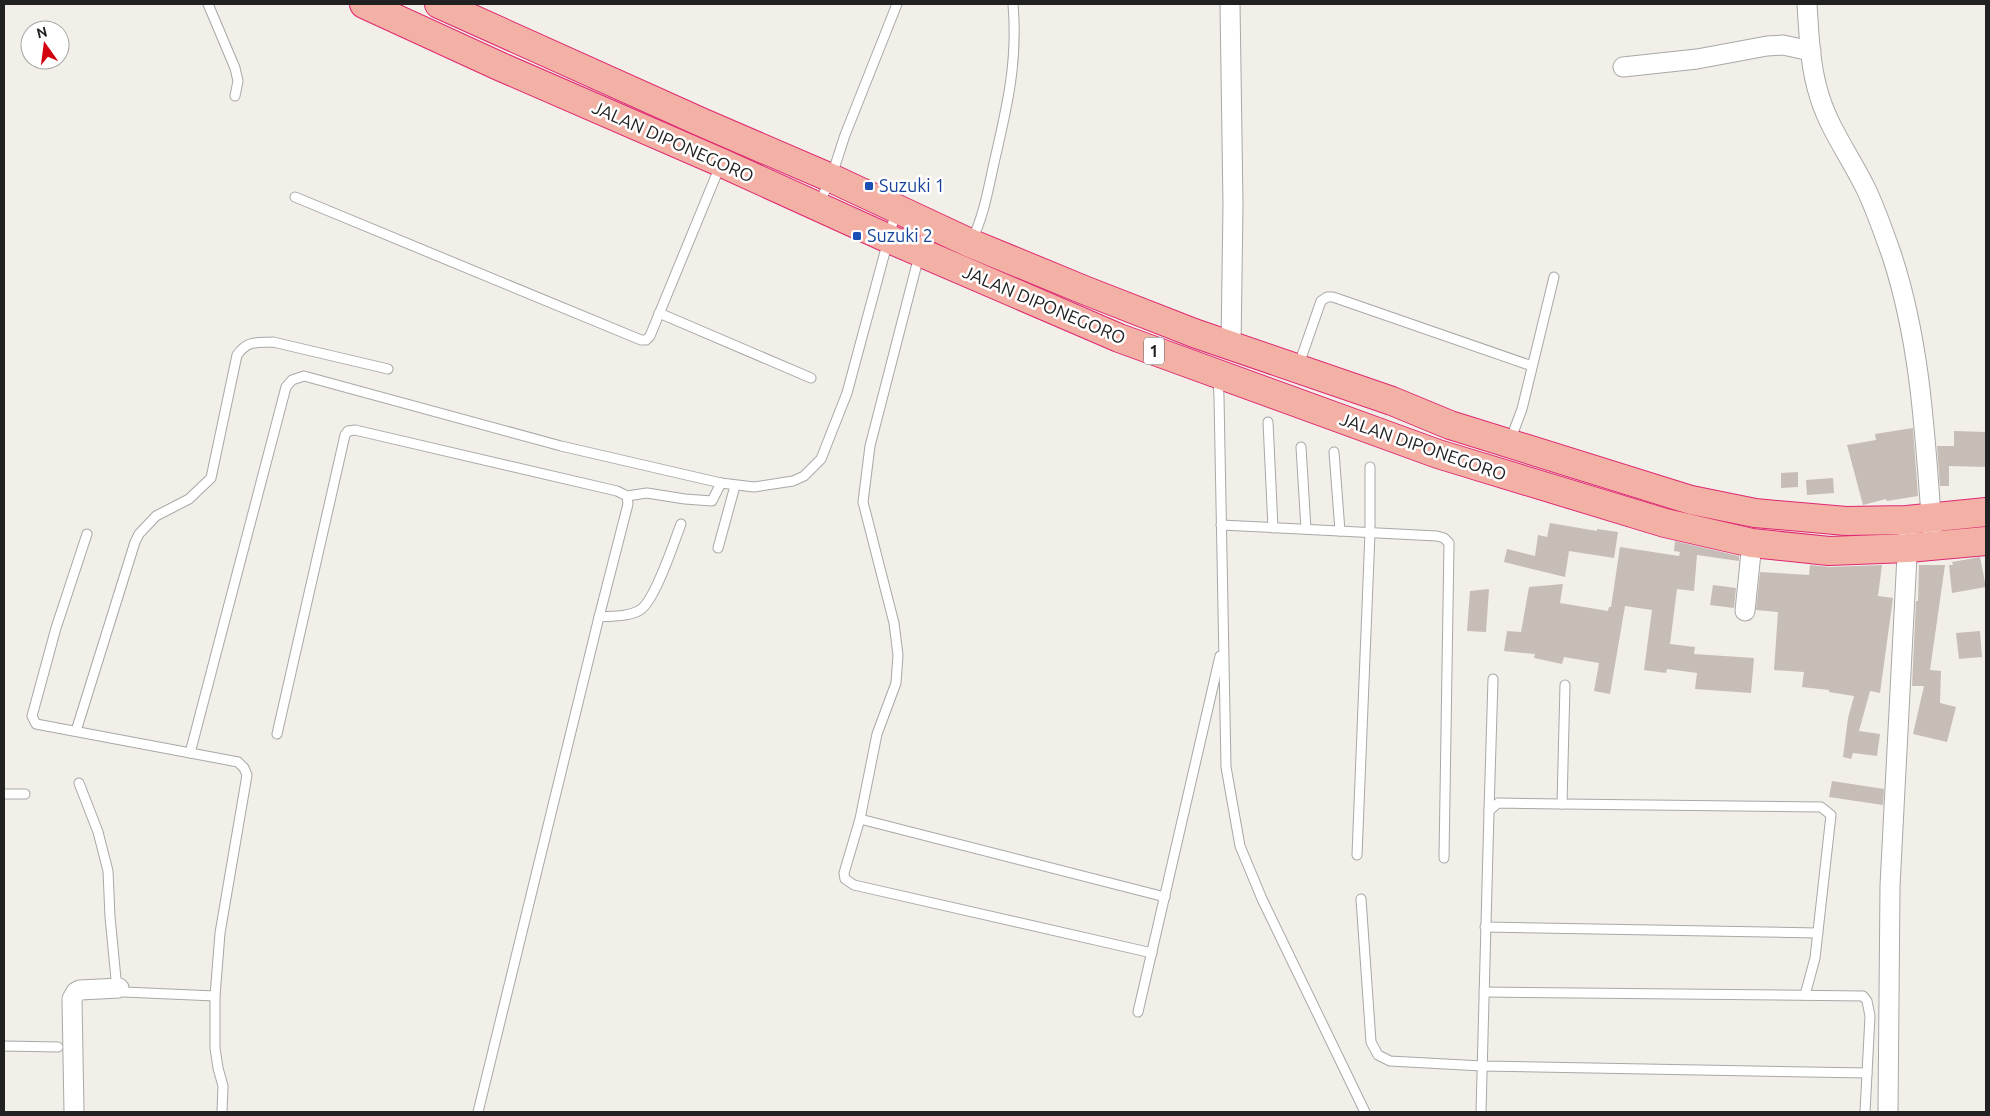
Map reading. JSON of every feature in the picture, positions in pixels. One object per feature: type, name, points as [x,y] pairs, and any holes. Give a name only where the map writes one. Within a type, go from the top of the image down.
[{"type":"highway","name":"JALAN DIPONEGORO","points":[[364,4],[499,66],[1119,338],[1438,454],[1665,524],[1752,543],[1829,551],[1921,547],[1986,541]]},
{"type":"highway","name":"JALAN DIPONEGORO","points":[[439,4],[701,122],[831,178],[970,243],[1084,290],[1231,346],[1392,402],[1450,425],[1691,500],[1755,513],[1846,522],[1986,512]]},
{"type":"highway","points":[[1438,454],[1450,425]]},
{"type":"street","points":[[1230,4],[1231,346]]},
{"type":"street","points":[[1808,4],[1811,51],[1819,96],[1828,121],[1866,189],[1892,257],[1912,333],[1922,389],[1919,518],[1921,547],[1890,886],[1888,1112]]},
{"type":"street","points":[[1623,67],[1696,58],[1767,46],[1783,45],[1811,51]]},
{"type":"street","points":[[1919,518],[1921,547]]},
{"type":"street","points":[[1744,611],[1752,543]]},
{"type":"street","points":[[74,1112],[72,999],[76,992],[80,990],[119,988]]},
{"type":"lane","points":[[208,4],[235,68],[238,81],[234,96]]},
{"type":"lane","points":[[818,207],[831,178],[845,135],[897,4]]},
{"type":"lane","points":[[970,243],[982,218],[1012,81],[1016,36],[1013,4]]},
{"type":"lane","points":[[294,197],[640,340],[648,339],[722,163]]},
{"type":"lane","points":[[190,753],[286,387],[292,380],[304,376],[561,446],[735,486],[754,487],[793,481],[804,476],[821,459],[847,393],[897,209]]},
{"type":"lane","points":[[930,224],[920,252],[870,446],[863,502],[894,623],[898,656],[896,683],[877,734],[860,819],[844,872],[845,879],[854,885],[1152,953]]},
{"type":"lane","points":[[1509,442],[1522,410],[1554,278]]},
{"type":"lane","points":[[1297,370],[1321,301],[1327,297],[1333,297],[1532,366]]},
{"type":"lane","points":[[659,313],[811,378]]},
{"type":"lane","points":[[76,731],[139,534],[156,516],[189,499],[211,478],[238,355],[244,346],[253,343],[273,342],[388,369]]},
{"type":"lane","points":[[1217,375],[1220,397],[1226,768],[1240,846],[1262,899],[1365,1112]]},
{"type":"lane","points":[[1268,422],[1273,528]]},
{"type":"lane","points":[[278,734],[345,435],[348,431],[354,430],[598,486],[617,491],[626,496],[647,493],[712,501],[721,483]]},
{"type":"lane","points":[[1301,447],[1306,530]]},
{"type":"lane","points":[[1334,452],[1340,531]]},
{"type":"lane","points":[[1357,855],[1370,533],[1370,467]]},
{"type":"lane","points":[[718,548],[735,486]]},
{"type":"lane","points":[[478,1112],[628,504],[626,496]]},
{"type":"lane","points":[[599,617],[630,615],[642,609],[652,595],[681,524]]},
{"type":"lane","points":[[1221,525],[1437,536],[1444,538],[1449,543],[1444,858]]},
{"type":"lane","points":[[87,534],[56,628],[32,716],[36,724],[238,762],[244,768],[247,775],[220,932],[215,996],[215,1048],[223,1086],[222,1112]]},
{"type":"lane","points":[[1138,1012],[1224,641]]},
{"type":"lane","points":[[1481,1112],[1493,679]]},
{"type":"lane","points":[[1562,804],[1566,685]]},
{"type":"lane","points":[[80,783],[98,832],[108,871],[110,917],[116,979],[119,988],[124,992],[215,996]]},
{"type":"lane","points":[[4,794],[25,794]]},
{"type":"lane","points":[[1488,811],[1498,803],[1821,807],[1831,815],[1815,958],[1804,995]]},
{"type":"lane","points":[[860,819],[1165,897]]},
{"type":"lane","points":[[1361,899],[1371,1042],[1378,1055],[1390,1061],[1482,1066],[1867,1073]]},
{"type":"lane","points":[[1485,927],[1818,933]]},
{"type":"lane","points":[[1484,992],[1863,996],[1867,1001],[1870,1016],[1865,1112]]},
{"type":"lane","points":[[4,1046],[58,1046]]},
{"type":"building","points":[[1913,428],[1918,496],[1887,501],[1886,499],[1863,505],[1847,445],[1876,440],[1875,434]]},
{"type":"building","points":[[1954,431],[1986,432],[1986,467],[1949,466],[1949,486],[1940,486],[1937,446],[1954,446]]},
{"type":"building","points":[[1798,472],[1798,487],[1781,488],[1781,473]]},
{"type":"building","points":[[1833,478],[1834,493],[1807,495],[1806,480]]},
{"type":"building","points":[[1550,523],[1597,531],[1597,529],[1618,532],[1614,558],[1569,551],[1565,577],[1504,562],[1507,549],[1535,556],[1538,535],[1547,537]]},
{"type":"building","points":[[1675,541],[1739,556],[1739,561],[1697,555],[1694,591],[1677,589],[1670,644],[1695,647],[1694,654],[1754,658],[1751,693],[1695,689],[1697,673],[1667,669],[1666,673],[1644,670],[1652,610],[1625,606],[1610,694],[1594,691],[1599,663],[1564,657],[1562,664],[1534,658],[1535,654],[1504,651],[1507,631],[1521,632],[1529,587],[1563,584],[1560,603],[1608,611],[1609,607],[1611,607],[1620,547],[1679,556],[1680,552],[1674,551]]},
{"type":"building","points":[[1980,557],[1986,587],[1952,593],[1949,565],[1953,565],[1952,562]]},
{"type":"building","points":[[1810,565],[1830,567],[1882,565],[1878,596],[1893,598],[1880,693],[1870,691],[1859,731],[1880,734],[1877,756],[1853,753],[1851,759],[1843,757],[1848,718],[1854,696],[1829,692],[1829,690],[1802,687],[1804,672],[1774,670],[1778,612],[1756,610],[1760,572],[1809,575]]},
{"type":"building","points":[[1919,565],[1945,565],[1930,670],[1941,671],[1940,703],[1956,707],[1947,742],[1913,734],[1924,686],[1912,686]]},
{"type":"building","points":[[1713,585],[1736,588],[1734,608],[1710,605]]},
{"type":"building","points":[[1489,589],[1486,632],[1467,631],[1470,591]]},
{"type":"building","points":[[1980,631],[1982,657],[1959,659],[1956,633]]},
{"type":"building","points":[[1832,781],[1884,789],[1883,805],[1829,797]]},
{"type":"place","name":"Suzuki 1","points":[[869,186]]},
{"type":"place","name":"Suzuki 2","points":[[857,236]]}]
